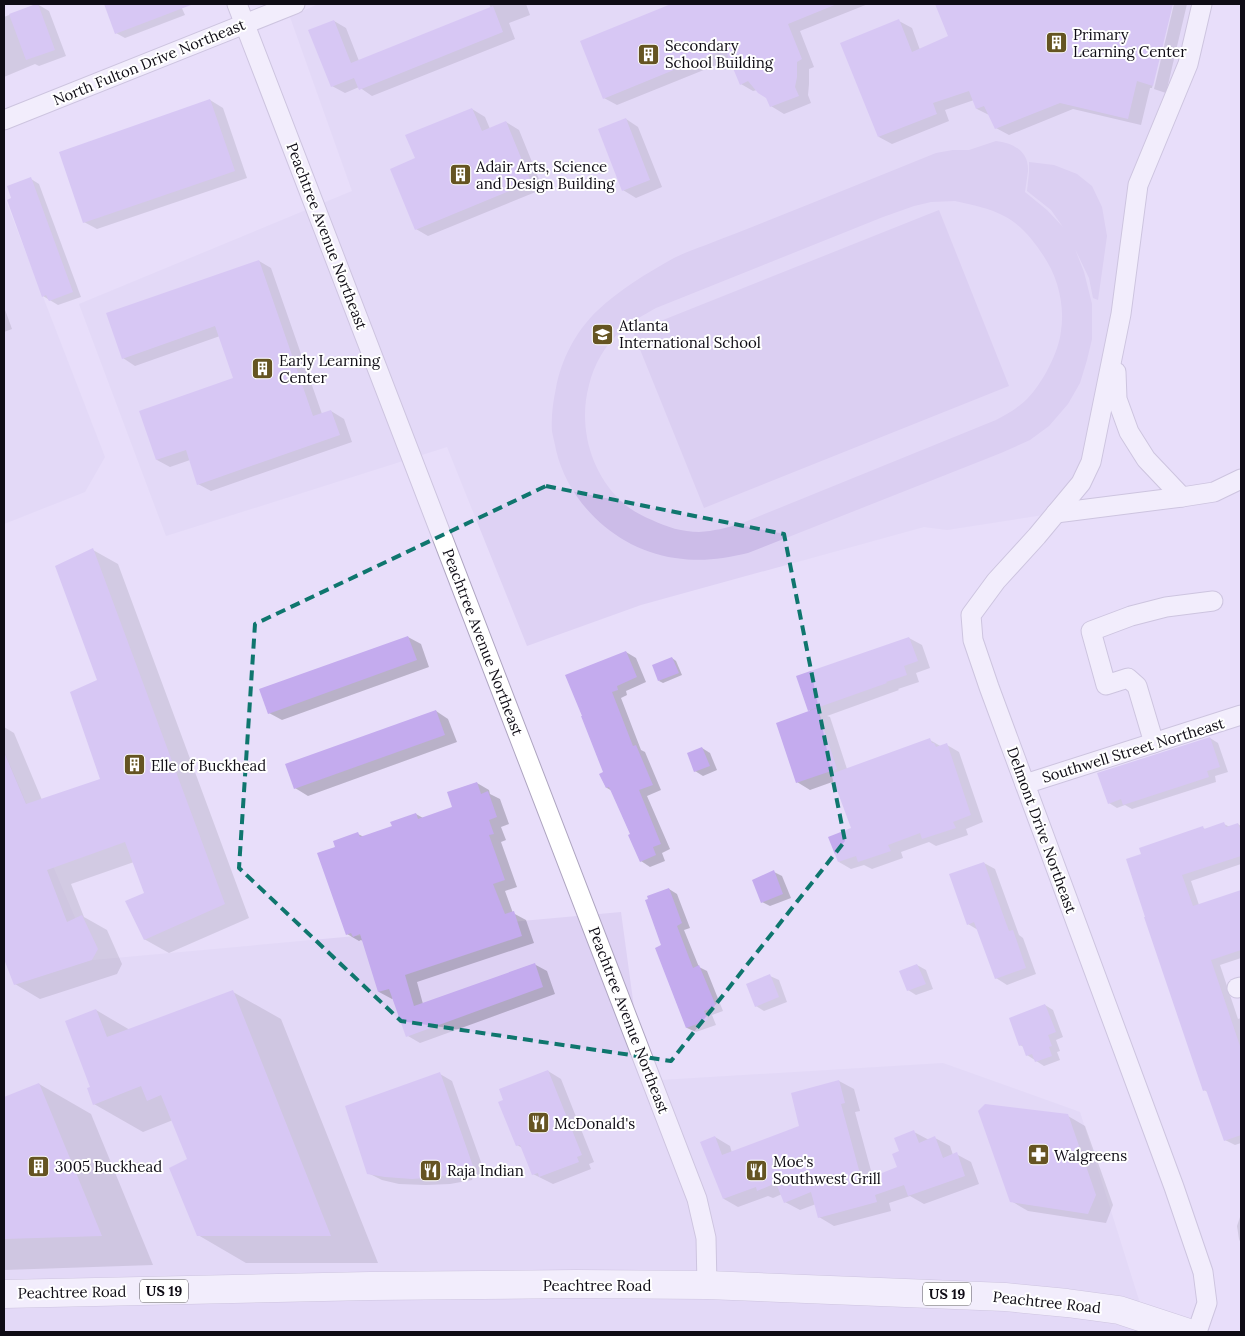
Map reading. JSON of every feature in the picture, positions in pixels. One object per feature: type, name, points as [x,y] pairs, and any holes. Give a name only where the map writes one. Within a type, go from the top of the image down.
[{"type":"highway","name":"Peachtree Road","points":[[4,1294],[321,1287],[576,1284],[707,1285],[1005,1297],[1057,1302],[1119,1310],[1186,1332]]},
{"type":"street","name":"Peachtree Avenue Northeast","points":[[237,4],[697,1199],[706,1238],[707,1285]]},
{"type":"street","name":"North Fulton Drive Northeast","points":[[4,120],[295,4]]},
{"type":"street","name":"Delmont Drive Northeast","points":[[1197,1332],[1207,1303],[1203,1272],[1174,1187],[989,687],[973,640],[971,615],[996,581],[1081,483],[1091,462],[1120,314],[1138,184],[1188,64],[1202,4]]},
{"type":"street","name":"Delmont Drive Northeast","points":[[1113,354],[1116,365],[1118,399],[1128,432],[1146,459],[1182,497]]},
{"type":"street","points":[[1056,512],[1214,492],[1241,479]]},
{"type":"street","points":[[1154,743],[1138,686],[1128,678],[1106,685],[1091,632],[1131,616],[1166,607],[1213,601]]},
{"type":"street","name":"Southwell Street Northeast","points":[[1025,784],[1241,716]]},
{"type":"highlighted area","points":[[546,486],[784,534],[845,841],[671,1061],[401,1021],[239,868],[255,624]]},
{"type":"shaded area","name":"Atlanta International School","points":[[318,4],[1202,4],[1138,185],[1091,462],[1056,513],[947,530],[924,527],[641,605],[527,646],[447,447],[166,536],[79,304],[352,191],[290,17]]},
{"type":"shaded area","points":[[996,141],[1019,149],[1028,164],[1025,192],[1047,210],[1063,227],[1051,210],[1027,191],[1029,162],[1054,165],[1077,174],[1092,186],[1102,207],[1107,236],[1098,300],[1093,298],[1089,278],[1075,249],[1084,272],[1092,304],[1092,339],[1087,360],[1080,383],[1068,404],[1049,426],[1030,440],[1001,453],[739,555],[694,560],[675,558],[654,553],[634,545],[616,535],[599,522],[572,489],[556,450],[552,431],[552,410],[558,377],[570,347],[589,319],[634,282],[682,254],[936,153],[969,150]],"holes":[[[955,201],[994,211],[1012,220],[1036,244],[1053,272],[1061,301],[1062,321],[1060,339],[1049,367],[1033,393],[1027,399],[996,420],[740,524],[720,529],[693,532],[663,525],[643,516],[620,500],[601,475],[594,461],[589,447],[585,416],[589,385],[597,362],[610,342],[625,327],[656,308],[883,217],[931,202]]]},
{"type":"shaded area","points":[[4,196],[105,457],[85,492],[4,524]]},
{"type":"shaded area","points":[[939,210],[1009,386],[704,508],[633,332]]},
{"type":"shaded area","points":[[4,751],[93,960],[621,912],[644,1081],[943,1063],[1080,1112],[1149,1332],[4,1332]]},
{"type":"building","points":[[38,4],[55,50],[26,60],[9,14]]},
{"type":"building","points":[[104,4],[191,4],[191,5],[115,34]]},
{"type":"building","name":"Secondary School Building","points":[[671,4],[837,4],[788,24],[802,59],[797,62],[795,87],[799,96],[770,107],[766,98],[758,93],[748,81],[740,85],[725,49],[603,99],[580,41]]},
{"type":"building","name":"Primary Learning Center","points":[[935,4],[1173,4],[1153,86],[1137,81],[1128,119],[1060,103],[995,129],[984,106],[976,109],[969,91],[933,103],[937,114],[878,137],[840,43],[899,19],[912,52],[948,36]]},
{"type":"building","points":[[493,6],[503,32],[359,90],[354,78],[331,87],[308,30],[334,20],[351,63]]},
{"type":"building","points":[[210,99],[235,171],[83,223],[59,152]]},
{"type":"building","name":"Adair Arts, Science and Design Building","points":[[472,108],[482,131],[506,121],[531,182],[415,230],[390,169],[415,158],[405,135]]},
{"type":"building","points":[[626,118],[650,180],[622,191],[598,129]]},
{"type":"building","points":[[31,177],[73,292],[49,301],[46,295],[42,297],[7,200],[11,198],[7,186]]},
{"type":"building","name":"Early Learning Center","points":[[259,260],[313,416],[331,410],[340,435],[197,485],[186,450],[156,460],[139,411],[233,378],[215,326],[122,359],[106,313]]},
{"type":"building","name":"Elle of Buckhead","points":[[93,548],[225,904],[144,940],[125,901],[144,893],[125,842],[47,870],[67,922],[82,915],[98,949],[92,960],[14,985],[4,959],[4,752],[26,804],[100,779],[70,692],[97,680],[55,566]]},
{"type":"building","points":[[408,636],[417,660],[268,714],[259,689]]},
{"type":"building","points":[[909,637],[918,661],[904,666],[907,675],[808,711],[796,676]]},
{"type":"building","points":[[626,651],[637,677],[617,686],[618,690],[612,692],[633,746],[636,745],[653,785],[639,790],[661,844],[653,847],[656,855],[640,862],[609,787],[606,788],[599,774],[603,772],[565,675]]},
{"type":"building","points":[[672,657],[679,673],[658,681],[652,665]]},
{"type":"building","points":[[817,708],[837,769],[796,783],[776,723]]},
{"type":"building","points":[[436,710],[445,735],[294,789],[285,764]]},
{"type":"building","points":[[1210,737],[1220,767],[1207,771],[1209,777],[1123,805],[1121,799],[1108,804],[1097,773]]},
{"type":"building","points":[[930,738],[936,747],[947,743],[971,815],[953,822],[956,828],[922,839],[920,833],[888,845],[891,851],[858,862],[856,856],[838,862],[828,837],[851,828],[831,774]]},
{"type":"building","points":[[702,747],[710,766],[694,772],[687,753]]},
{"type":"building","points":[[477,782],[481,794],[488,791],[497,817],[489,820],[494,834],[489,835],[505,880],[493,884],[505,914],[514,911],[522,936],[405,975],[414,1006],[535,963],[543,987],[406,1037],[389,989],[378,992],[360,934],[353,937],[351,933],[346,935],[317,853],[335,847],[333,841],[358,832],[360,837],[392,826],[390,822],[416,813],[418,819],[452,807],[447,792]]},
{"type":"building","points":[[1224,822],[1226,827],[1238,823],[1241,832],[1241,856],[1182,875],[1193,906],[1241,890],[1241,950],[1211,960],[1241,1049],[1241,1135],[1224,1141],[1206,1090],[1203,1091],[1126,859],[1141,854],[1139,848],[1203,826],[1204,829]]},
{"type":"building","points":[[984,862],[1009,931],[1013,930],[1026,968],[995,979],[974,922],[967,925],[949,874]]},
{"type":"building","points":[[774,870],[783,894],[761,903],[752,880]]},
{"type":"building","points":[[669,888],[682,923],[677,926],[693,968],[699,965],[716,1006],[704,1011],[708,1020],[686,1028],[655,948],[661,945],[645,900],[648,899],[647,896]]},
{"type":"building","points":[[917,964],[926,984],[907,991],[899,971]]},
{"type":"building","points":[[770,974],[779,997],[755,1007],[746,984]]},
{"type":"building","points":[[233,990],[331,1236],[197,1236],[169,1168],[187,1159],[161,1095],[147,1101],[141,1086],[93,1105],[87,1088],[90,1087],[65,1021],[96,1009],[107,1037]]},
{"type":"building","points":[[1045,1004],[1056,1032],[1048,1035],[1052,1046],[1049,1047],[1052,1056],[1035,1062],[1032,1054],[1026,1056],[1022,1045],[1019,1046],[1009,1018]]},
{"type":"building","name":"McDonald's","points":[[548,1070],[582,1155],[577,1157],[579,1162],[539,1177],[538,1173],[532,1175],[520,1145],[516,1146],[498,1102],[503,1100],[499,1089]]},
{"type":"building","points":[[440,1072],[474,1169],[460,1169],[459,1173],[412,1179],[367,1174],[345,1106]]},
{"type":"building","points":[[839,1080],[845,1103],[841,1104],[862,1181],[897,1167],[892,1154],[899,1151],[894,1138],[914,1130],[919,1143],[935,1136],[943,1158],[957,1152],[965,1176],[908,1196],[904,1185],[875,1195],[877,1202],[818,1218],[811,1192],[784,1203],[776,1183],[757,1191],[756,1187],[723,1199],[700,1142],[715,1136],[722,1155],[799,1126],[791,1093]]},
{"type":"building","name":"3005 Buckhead","points":[[39,1083],[102,1236],[4,1239],[4,1097]]},
{"type":"building","name":"Walgreens","points":[[985,1104],[1068,1114],[1096,1195],[1088,1214],[1010,1202],[978,1111]]},
{"type":"place","name":"Primary Learning Center","points":[[1057,43]]},
{"type":"place","name":"Secondary School Building","points":[[649,54]]},
{"type":"place","name":"Adair Arts, Science and Design Building","points":[[460,175]]},
{"type":"place","name":"Atlanta International School","points":[[603,334]]},
{"type":"place","name":"Early Learning Center","points":[[263,369]]},
{"type":"place","name":"Elle of Buckhead","points":[[135,765]]},
{"type":"place","name":"McDonald's","points":[[538,1123]]},
{"type":"place","name":"Walgreens","points":[[1038,1155]]},
{"type":"place","name":"3005 Buckhead","points":[[39,1166]]},
{"type":"place","name":"Raja Indian","points":[[431,1170]]},
{"type":"place","name":"Moe's Southwest Grill","points":[[757,1170]]}]
